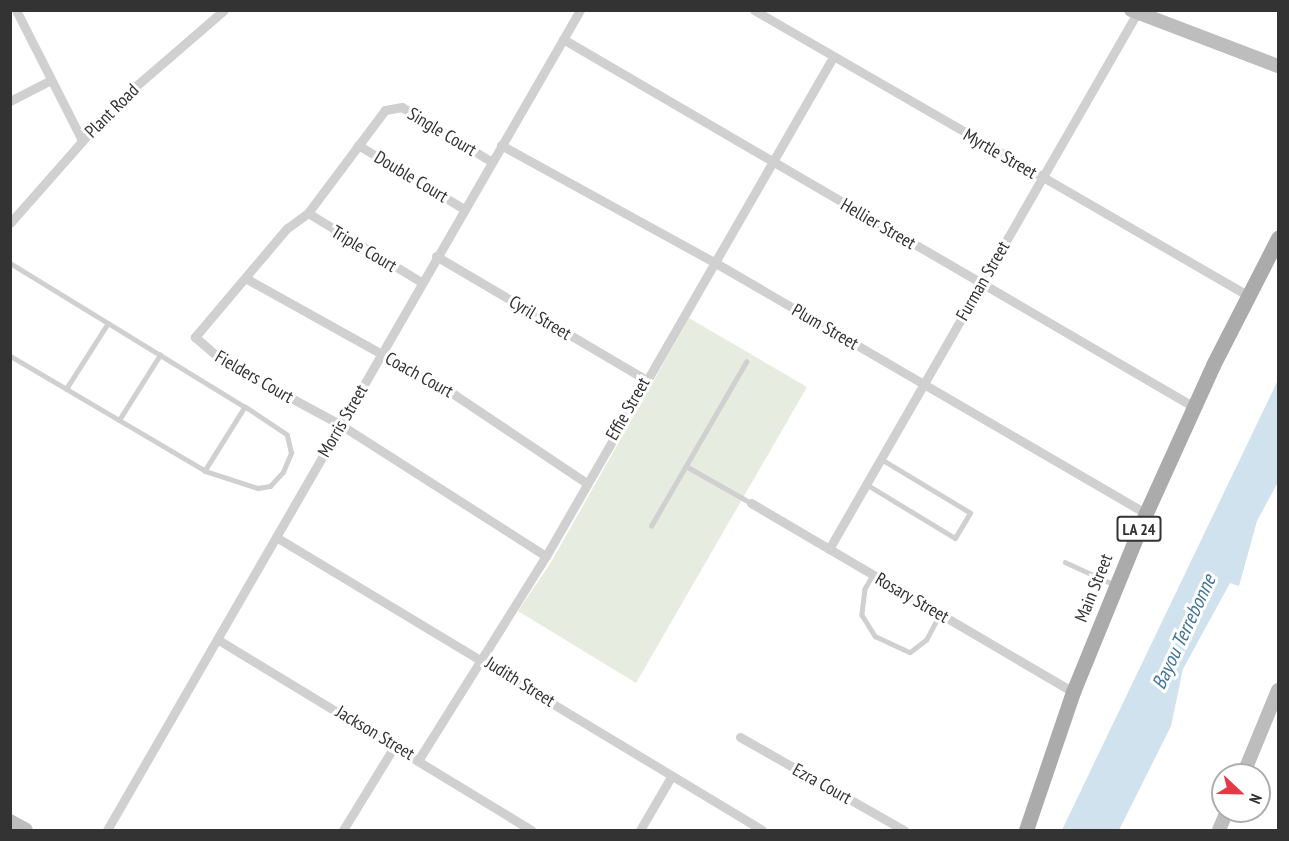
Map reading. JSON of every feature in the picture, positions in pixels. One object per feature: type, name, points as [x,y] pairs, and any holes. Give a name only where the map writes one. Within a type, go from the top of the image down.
[{"type":"main road","points":[[1134,12],[1278,66]]},
{"type":"main road","name":"Main Street","points":[[1026,831],[1073,692],[1146,513],[1247,295],[1278,238]]},
{"type":"main road","points":[[1248,763],[1278,693]]},
{"type":"main road","points":[[10,821],[26,831]]},
{"type":"street","points":[[16,10],[82,141]]},
{"type":"street","name":"Morris Street","points":[[107,831],[579,10]]},
{"type":"street","name":"Myrtle Street","points":[[754,10],[1042,179],[1247,295]]},
{"type":"street","name":"Plant Road","points":[[10,223],[114,105],[221,12]]},
{"type":"street","name":"Furman Street","points":[[828,549],[1042,179],[1134,12]]},
{"type":"street","name":"Hellier Street","points":[[563,39],[1194,407]]},
{"type":"street","name":"Effie Street","points":[[419,759],[480,657],[546,556],[585,482],[833,57]]},
{"type":"street","points":[[10,101],[51,80]]},
{"type":"street","name":"Fielders Court","points":[[392,106],[358,144],[308,213],[287,228],[247,279],[195,337],[221,360],[341,425],[546,556]]},
{"type":"street","name":"Single Court","points":[[392,106],[492,162]]},
{"type":"street","name":"Double Court","points":[[358,144],[464,209]]},
{"type":"street","name":"Plum Street","points":[[501,145],[714,262],[1146,513]]},
{"type":"street","name":"Triple Court","points":[[308,213],[421,282]]},
{"type":"street","name":"Cyril Street","points":[[436,256],[645,380]]},
{"type":"street","name":"Coach Court","points":[[247,279],[455,396],[585,482]]},
{"type":"street","name":"Rosary Street","points":[[751,503],[1073,692]]},
{"type":"street","name":"Judith Street","points":[[276,537],[480,657],[670,777],[762,831]]},
{"type":"street","name":"Jackson Street","points":[[218,639],[419,759],[531,831]]},
{"type":"street","name":"Ezra Court","points":[[740,737],[904,831]]},
{"type":"street","points":[[344,830],[395,745]]},
{"type":"street","points":[[640,831],[670,777]]},
{"type":"lane","points":[[10,263],[287,435],[291,448],[283,472],[270,486],[258,488],[205,471],[10,356]]},
{"type":"lane","points":[[66,389],[108,323]]},
{"type":"lane","points":[[119,420],[160,355]]},
{"type":"lane","points":[[651,526],[747,362]]},
{"type":"lane","points":[[205,471],[245,407]]},
{"type":"lane","points":[[866,484],[955,538],[970,513],[880,459]]},
{"type":"lane","points":[[686,466],[751,503]]},
{"type":"lane","points":[[1065,562],[1115,586]]},
{"type":"lane","points":[[874,575],[865,589],[862,615],[875,636],[910,652],[926,640],[940,614]]},
{"type":"shaded area","points":[[689,318],[807,387],[636,683],[518,611],[550,564]]},
{"type":"water","name":"Bayou Terrebonne","points":[[1278,380],[1278,482],[1257,521],[1239,586],[1230,583],[1183,669],[1171,726],[1119,830],[1062,830]]}]
